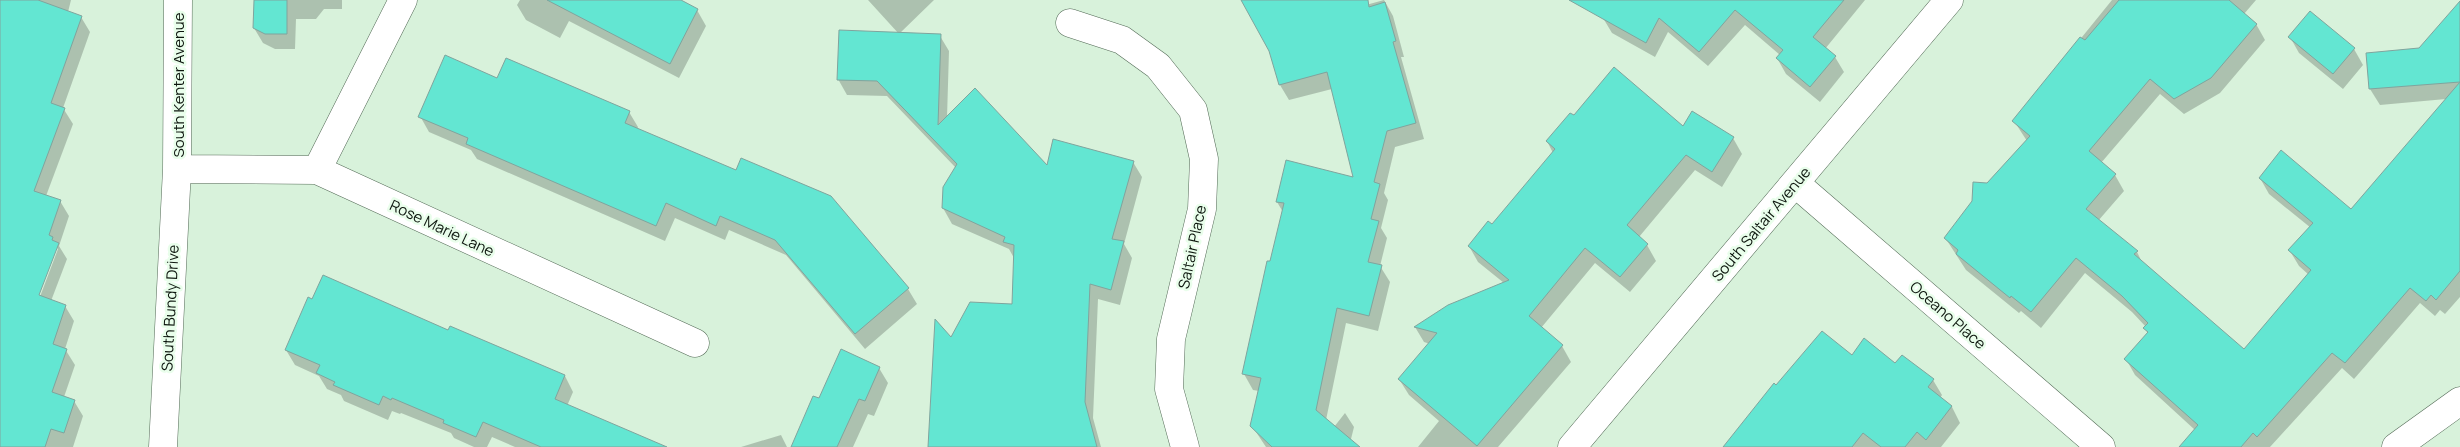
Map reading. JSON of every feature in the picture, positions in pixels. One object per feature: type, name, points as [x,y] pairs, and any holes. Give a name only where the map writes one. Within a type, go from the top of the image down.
[{"type":"street","name":"South Kenter Avenue","points":[[177,169],[178,0]]},
{"type":"street","points":[[317,170],[403,0]]},
{"type":"street","name":"South Saltair Avenue","points":[[1572,447],[1948,0]]},
{"type":"street","name":"Saltair Place","points":[[1070,23],[1122,40],[1158,66],[1192,110],[1204,158],[1202,209],[1171,339],[1169,390],[1185,447]]},
{"type":"street","name":"Rose Marie Lane","points":[[177,169],[317,170],[695,343]]},
{"type":"street","name":"South Bundy Drive","points":[[163,447],[177,169]]},
{"type":"street","name":"Oceano Place","points":[[1795,183],[2101,447]]},
{"type":"street","points":[[2396,447],[2460,401]]},
{"type":"building","points":[[0,0],[38,0],[82,16],[51,103],[65,108],[34,191],[61,200],[49,235],[53,237],[52,240],[59,243],[39,295],[66,305],[53,344],[67,349],[52,392],[75,400],[64,433],[51,429],[45,447],[0,447]]},
{"type":"building","points":[[254,0],[287,0],[287,34],[265,34],[253,28]]},
{"type":"building","points":[[547,0],[681,0],[698,9],[670,64]]},
{"type":"building","points":[[1241,0],[1368,0],[1369,7],[1385,2],[1396,41],[1393,42],[1416,123],[1387,131],[1374,182],[1380,184],[1371,219],[1379,221],[1368,262],[1382,265],[1369,316],[1337,308],[1316,410],[1360,447],[1272,447],[1250,426],[1261,378],[1242,374],[1267,261],[1270,261],[1284,203],[1276,202],[1286,160],[1353,177],[1327,72],[1279,85],[1269,51]]},
{"type":"building","points":[[1569,0],[1844,0],[1813,37],[1836,56],[1810,87],[1776,58],[1783,50],[1735,10],[1699,52],[1659,18],[1646,43]]},
{"type":"building","points":[[2119,0],[2229,0],[2257,24],[2211,78],[2174,99],[2150,79],[2089,151],[2116,174],[2086,209],[2138,251],[2134,254],[2244,349],[2311,270],[2288,250],[2313,223],[2259,178],[2281,150],[2351,209],[2460,82],[2460,271],[2436,300],[2431,295],[2426,301],[2410,288],[2345,363],[2332,353],[2257,437],[2253,433],[2241,447],[2179,447],[2198,425],[2124,359],[2148,332],[2143,328],[2148,323],[2122,296],[2076,258],[2031,312],[2011,296],[2010,298],[1956,254],[1958,250],[1944,238],[1972,201],[1973,182],[1987,183],[2030,136],[2012,121],[2080,37],[2085,40]]},
{"type":"building","points":[[2460,1],[2460,82],[2369,89],[2366,53],[2419,48]]},
{"type":"building","points":[[2310,11],[2355,48],[2333,74],[2288,37]]},
{"type":"building","points":[[839,30],[941,34],[938,125],[975,88],[1047,165],[1053,139],[1134,161],[1112,239],[1124,241],[1111,290],[1090,284],[1085,402],[1097,447],[928,447],[935,319],[951,337],[970,302],[1012,304],[1014,245],[1003,242],[1005,237],[942,208],[943,187],[957,164],[877,81],[837,80]]},
{"type":"building","points":[[445,55],[497,78],[506,58],[630,111],[625,123],[736,170],[741,158],[831,196],[909,288],[855,334],[775,240],[720,216],[716,226],[666,203],[656,226],[466,144],[468,138],[418,117]]},
{"type":"building","points":[[1614,67],[1683,126],[1692,111],[1734,137],[1712,172],[1686,155],[1627,225],[1648,244],[1620,277],[1585,248],[1529,316],[1563,345],[1477,446],[1398,379],[1437,333],[1414,327],[1448,305],[1509,280],[1468,246],[1488,221],[1492,224],[1555,149],[1546,141],[1570,113],[1574,115]]},
{"type":"building","points":[[323,275],[448,330],[450,326],[565,375],[555,399],[667,447],[541,447],[483,422],[476,437],[443,423],[444,420],[392,398],[391,400],[383,396],[379,405],[333,385],[335,382],[316,373],[320,365],[285,350],[308,297],[312,299]]},
{"type":"building","points":[[1822,331],[1852,355],[1864,338],[1895,363],[1902,355],[1934,379],[1928,387],[1952,406],[1926,440],[1917,432],[1905,447],[1881,447],[1863,433],[1852,447],[1723,447],[1774,383],[1776,385]]},
{"type":"building","points":[[841,349],[880,367],[865,401],[859,399],[837,447],[791,447],[813,396],[819,398]]}]
